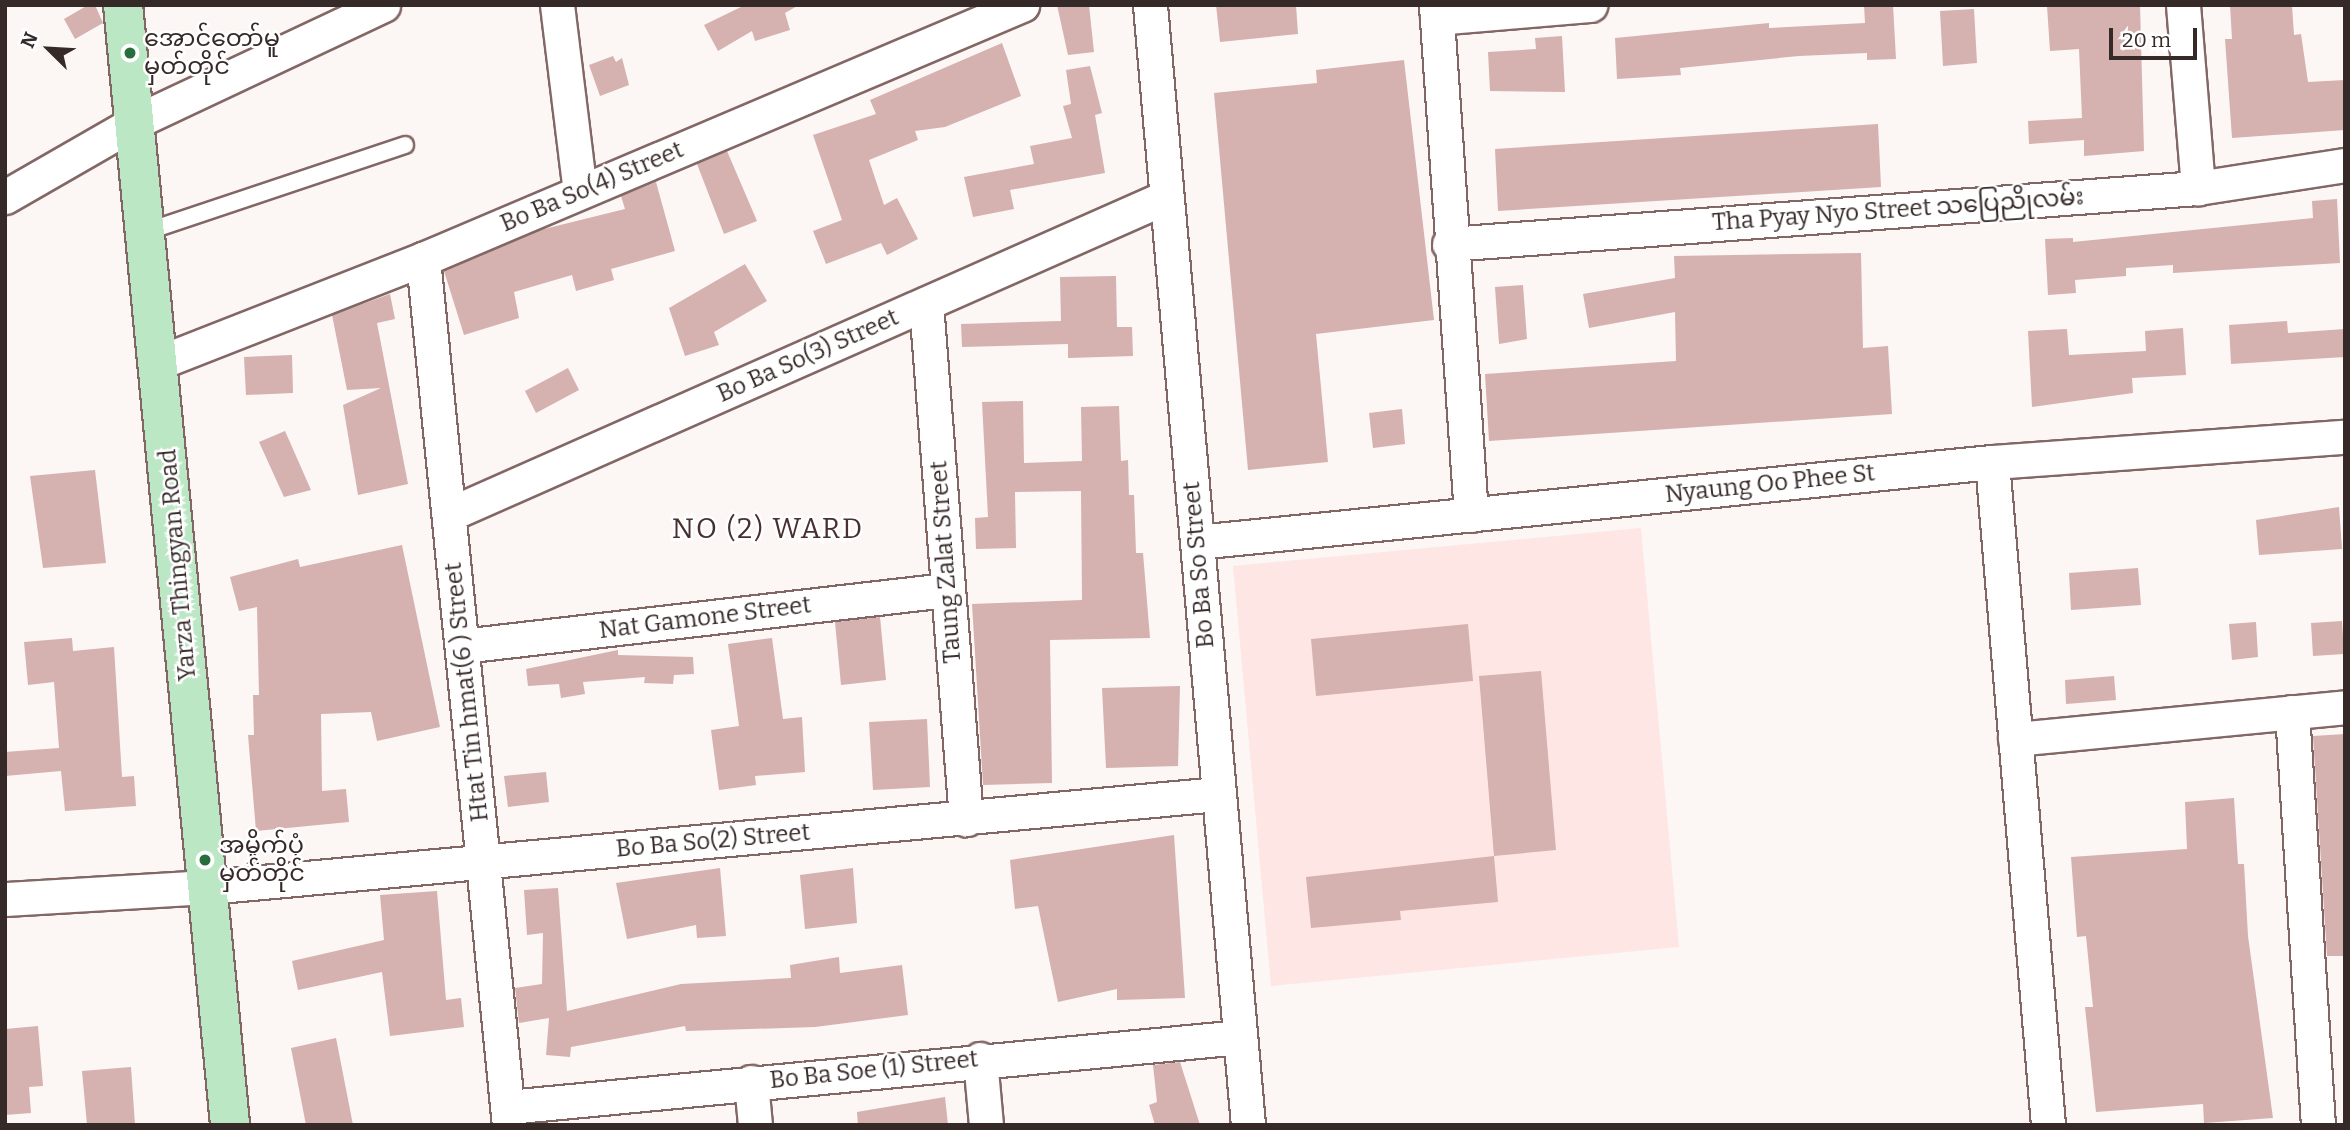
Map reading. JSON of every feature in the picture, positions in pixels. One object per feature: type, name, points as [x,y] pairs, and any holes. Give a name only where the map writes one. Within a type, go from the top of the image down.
[{"type":"main road","name":"Yarza Thingyan Road","points":[[123,5],[148,231],[230,1125]]},
{"type":"street","points":[[5,197],[137,121],[383,5]]},
{"type":"street","points":[[557,5],[580,192]]},
{"type":"street","name":"Bo Ba So(4) Street","points":[[160,362],[423,259],[1022,5]]},
{"type":"street","name":"Bo Ba So Street","points":[[1150,5],[1248,1125]]},
{"type":"street","points":[[1471,515],[1449,244],[1437,12],[1590,5]]},
{"type":"street","points":[[2183,5],[2199,188]]},
{"type":"street","name":"Tha Pyay Nyo Street သပြေညိုလမ်း","points":[[1449,244],[2199,188],[2345,165]]},
{"type":"street","name":"Bo Ba So(3) Street","points":[[450,514],[1166,198]]},
{"type":"street","name":"Htat Tin hmat(6 ) Street","points":[[423,259],[509,1116]]},
{"type":"street","name":"Taung Zalat Street","points":[[926,304],[966,819]]},
{"type":"street","name":"Nyaung Oo Phee St","points":[[1197,542],[1992,462],[2345,437]]},
{"type":"street","points":[[1992,462],[2048,1125]]},
{"type":"street","name":"Nat Gamone Street","points":[[463,646],[948,590]]},
{"type":"street","points":[[2015,739],[2345,707]]},
{"type":"street","points":[[2292,712],[2318,1125]]},
{"type":"street","name":"Bo Ba So(2) Street","points":[[5,899],[208,887],[1219,794]]},
{"type":"street","name":"Bo Ba Soe (1) Street","points":[[509,1116],[751,1082],[1240,1037]]},
{"type":"street","points":[[980,1059],[986,1125]]},
{"type":"street","points":[[751,1082],[755,1125]]},
{"type":"lane","points":[[148,231],[405,145]]},
{"type":"shaded area","points":[[1641,528],[1679,947],[1271,986],[1233,566]]},
{"type":"building","points":[[88,5],[95,5],[103,23],[75,39],[64,19]]},
{"type":"building","points":[[745,5],[799,5],[785,13],[790,30],[755,41],[752,31],[718,51],[704,25]]},
{"type":"building","points":[[1057,5],[1089,5],[1094,52],[1068,55]]},
{"type":"building","points":[[1216,5],[1296,5],[1298,34],[1220,42]]},
{"type":"building","points":[[1864,5],[1893,5],[1896,59],[1867,60],[1867,53],[1799,56],[1680,68],[1681,75],[1617,79],[1615,38],[1769,23],[1769,28],[1865,23]]},
{"type":"building","points":[[2140,5],[2144,151],[2084,156],[2084,140],[2029,144],[2028,121],[2082,118],[2079,49],[2050,51],[2047,6]]},
{"type":"building","points":[[2230,5],[2292,5],[2294,35],[2301,34],[2308,82],[2345,80],[2345,130],[2232,138],[2225,39],[2232,39]]},
{"type":"building","points":[[1974,9],[1977,63],[1943,66],[1940,11]]},
{"type":"building","points":[[1562,36],[1565,92],[1490,91],[1488,52],[1536,49],[1535,38]]},
{"type":"building","points":[[1002,43],[1021,96],[945,127],[915,131],[918,140],[869,160],[884,205],[897,198],[918,239],[887,255],[881,243],[826,264],[813,231],[842,220],[813,135],[876,114],[870,100]]},
{"type":"building","points":[[613,56],[616,62],[622,58],[629,85],[600,96],[589,65]]},
{"type":"building","points":[[1404,60],[1434,320],[1316,334],[1328,462],[1248,470],[1214,93],[1317,83],[1316,70]]},
{"type":"building","points":[[1090,66],[1102,113],[1095,115],[1105,173],[1010,190],[1014,209],[973,217],[964,177],[1034,164],[1030,146],[1072,138],[1063,106],[1071,104],[1066,70]]},
{"type":"building","points":[[1878,124],[1881,187],[1498,211],[1495,149]]},
{"type":"building","points":[[727,151],[757,221],[724,234],[697,164]]},
{"type":"building","points":[[656,182],[675,251],[611,269],[614,280],[576,291],[572,275],[514,292],[519,318],[464,335],[444,271],[540,230],[625,209],[621,196]]},
{"type":"building","points":[[2337,199],[2340,263],[2173,273],[2173,265],[2126,268],[2126,276],[2075,280],[2076,293],[2048,295],[2045,239],[2073,238],[2073,242],[2313,218],[2312,201]]},
{"type":"building","points":[[1861,253],[1863,348],[1888,346],[1892,414],[1489,441],[1485,374],[1676,361],[1675,312],[1589,328],[1583,294],[1675,278],[1674,256]]},
{"type":"building","points":[[745,264],[767,301],[714,332],[719,345],[685,356],[669,308]]},
{"type":"building","points":[[1116,276],[1117,327],[1132,327],[1133,356],[1068,358],[1068,344],[962,347],[961,324],[1061,321],[1060,277]]},
{"type":"building","points":[[1523,285],[1527,339],[1499,344],[1495,287]]},
{"type":"building","points":[[390,294],[395,319],[377,323],[408,484],[358,495],[343,405],[381,388],[347,390],[332,315]]},
{"type":"building","points":[[2287,321],[2288,333],[2345,329],[2345,357],[2231,364],[2229,325]]},
{"type":"building","points":[[2183,328],[2186,375],[2132,378],[2133,393],[2032,407],[2028,331],[2067,329],[2069,355],[2146,351],[2145,331]]},
{"type":"building","points":[[292,355],[293,393],[246,395],[244,357]]},
{"type":"building","points":[[568,368],[579,390],[536,413],[525,391]]},
{"type":"building","points":[[1023,401],[1024,463],[1082,461],[1081,407],[1119,406],[1121,461],[1128,460],[1129,495],[1134,495],[1136,553],[1143,553],[1150,638],[1050,640],[1052,783],[983,785],[972,604],[1082,600],[1081,491],[1015,492],[1016,548],[976,549],[975,518],[988,517],[982,402]]},
{"type":"building","points":[[1402,409],[1405,444],[1373,448],[1369,413]]},
{"type":"building","points":[[285,431],[311,490],[284,497],[259,442]]},
{"type":"building","points":[[95,470],[106,563],[43,568],[30,476]]},
{"type":"building","points":[[2339,507],[2342,549],[2259,555],[2256,520]]},
{"type":"building","points":[[402,545],[440,727],[377,741],[371,712],[321,714],[322,791],[346,789],[349,822],[256,831],[248,735],[254,735],[253,695],[259,695],[257,607],[239,611],[230,577],[298,559],[300,567]]},
{"type":"building","points":[[2138,568],[2141,605],[2071,610],[2069,573]]},
{"type":"building","points":[[880,617],[886,680],[841,685],[835,622]]},
{"type":"building","points":[[2342,621],[2344,654],[2313,656],[2311,623]]},
{"type":"building","points":[[2256,622],[2258,657],[2232,660],[2229,624]]},
{"type":"building","points":[[1468,624],[1473,681],[1316,696],[1311,639]]},
{"type":"building","points":[[72,638],[73,651],[114,647],[122,777],[134,776],[136,806],[65,811],[61,771],[5,776],[5,752],[59,748],[54,682],[28,685],[24,642]]},
{"type":"building","points":[[772,638],[783,719],[802,717],[805,772],[755,776],[756,785],[719,790],[711,730],[739,726],[728,644]]},
{"type":"building","points":[[618,650],[618,655],[693,657],[694,674],[674,675],[673,684],[644,683],[645,677],[583,682],[585,694],[561,698],[559,684],[528,686],[526,669]]},
{"type":"building","points":[[1541,671],[1556,850],[1494,856],[1479,676]]},
{"type":"building","points":[[2114,676],[2116,700],[2066,704],[2065,680]]},
{"type":"building","points":[[1180,686],[1178,766],[1106,768],[1102,688]]},
{"type":"building","points":[[927,719],[930,787],[873,790],[869,722]]},
{"type":"building","points":[[2345,734],[2345,956],[2327,956],[2313,736]]},
{"type":"building","points":[[546,772],[549,802],[508,807],[504,776]]},
{"type":"building","points":[[2234,798],[2238,864],[2244,864],[2248,936],[2273,1118],[2204,1123],[2203,1104],[2096,1112],[2085,1007],[2093,1007],[2086,936],[2077,937],[2071,857],[2187,849],[2185,802]]},
{"type":"building","points":[[1174,835],[1185,998],[1117,1000],[1117,989],[1058,1002],[1038,906],[1015,909],[1010,860]]},
{"type":"building","points":[[1494,856],[1498,902],[1400,911],[1401,920],[1311,928],[1306,877]]},
{"type":"building","points":[[720,868],[726,936],[697,938],[696,925],[627,939],[616,883]]},
{"type":"building","points":[[853,868],[857,923],[805,929],[800,875]]},
{"type":"building","points":[[558,888],[567,1011],[681,984],[791,978],[790,965],[839,957],[840,973],[902,965],[908,1015],[815,1027],[686,1031],[685,1026],[571,1047],[570,1057],[546,1055],[549,1018],[519,1023],[515,988],[542,984],[543,933],[527,935],[524,890]]},
{"type":"building","points":[[437,891],[446,1000],[461,998],[464,1027],[390,1036],[382,972],[298,990],[292,961],[384,940],[380,895]]},
{"type":"building","points":[[38,1026],[43,1086],[29,1087],[31,1113],[5,1115],[5,1029]]},
{"type":"building","points":[[336,1038],[353,1125],[306,1125],[291,1048]]},
{"type":"building","points":[[1180,1062],[1200,1125],[1155,1125],[1149,1105],[1157,1102],[1153,1065]]},
{"type":"building","points":[[131,1067],[135,1125],[87,1125],[82,1071]]},
{"type":"building","points":[[945,1097],[948,1125],[858,1125],[857,1112]]},
{"type":"place","name":"အောင်တော်မူ မှတ်တိုင်","points":[[130,53]]},
{"type":"place","name":"အမှိုက်ပုံ မှတ်တိုင်","points":[[205,860]]},
{"type":"district","name":"NO (2) WARD","points":[[768,529]]}]
